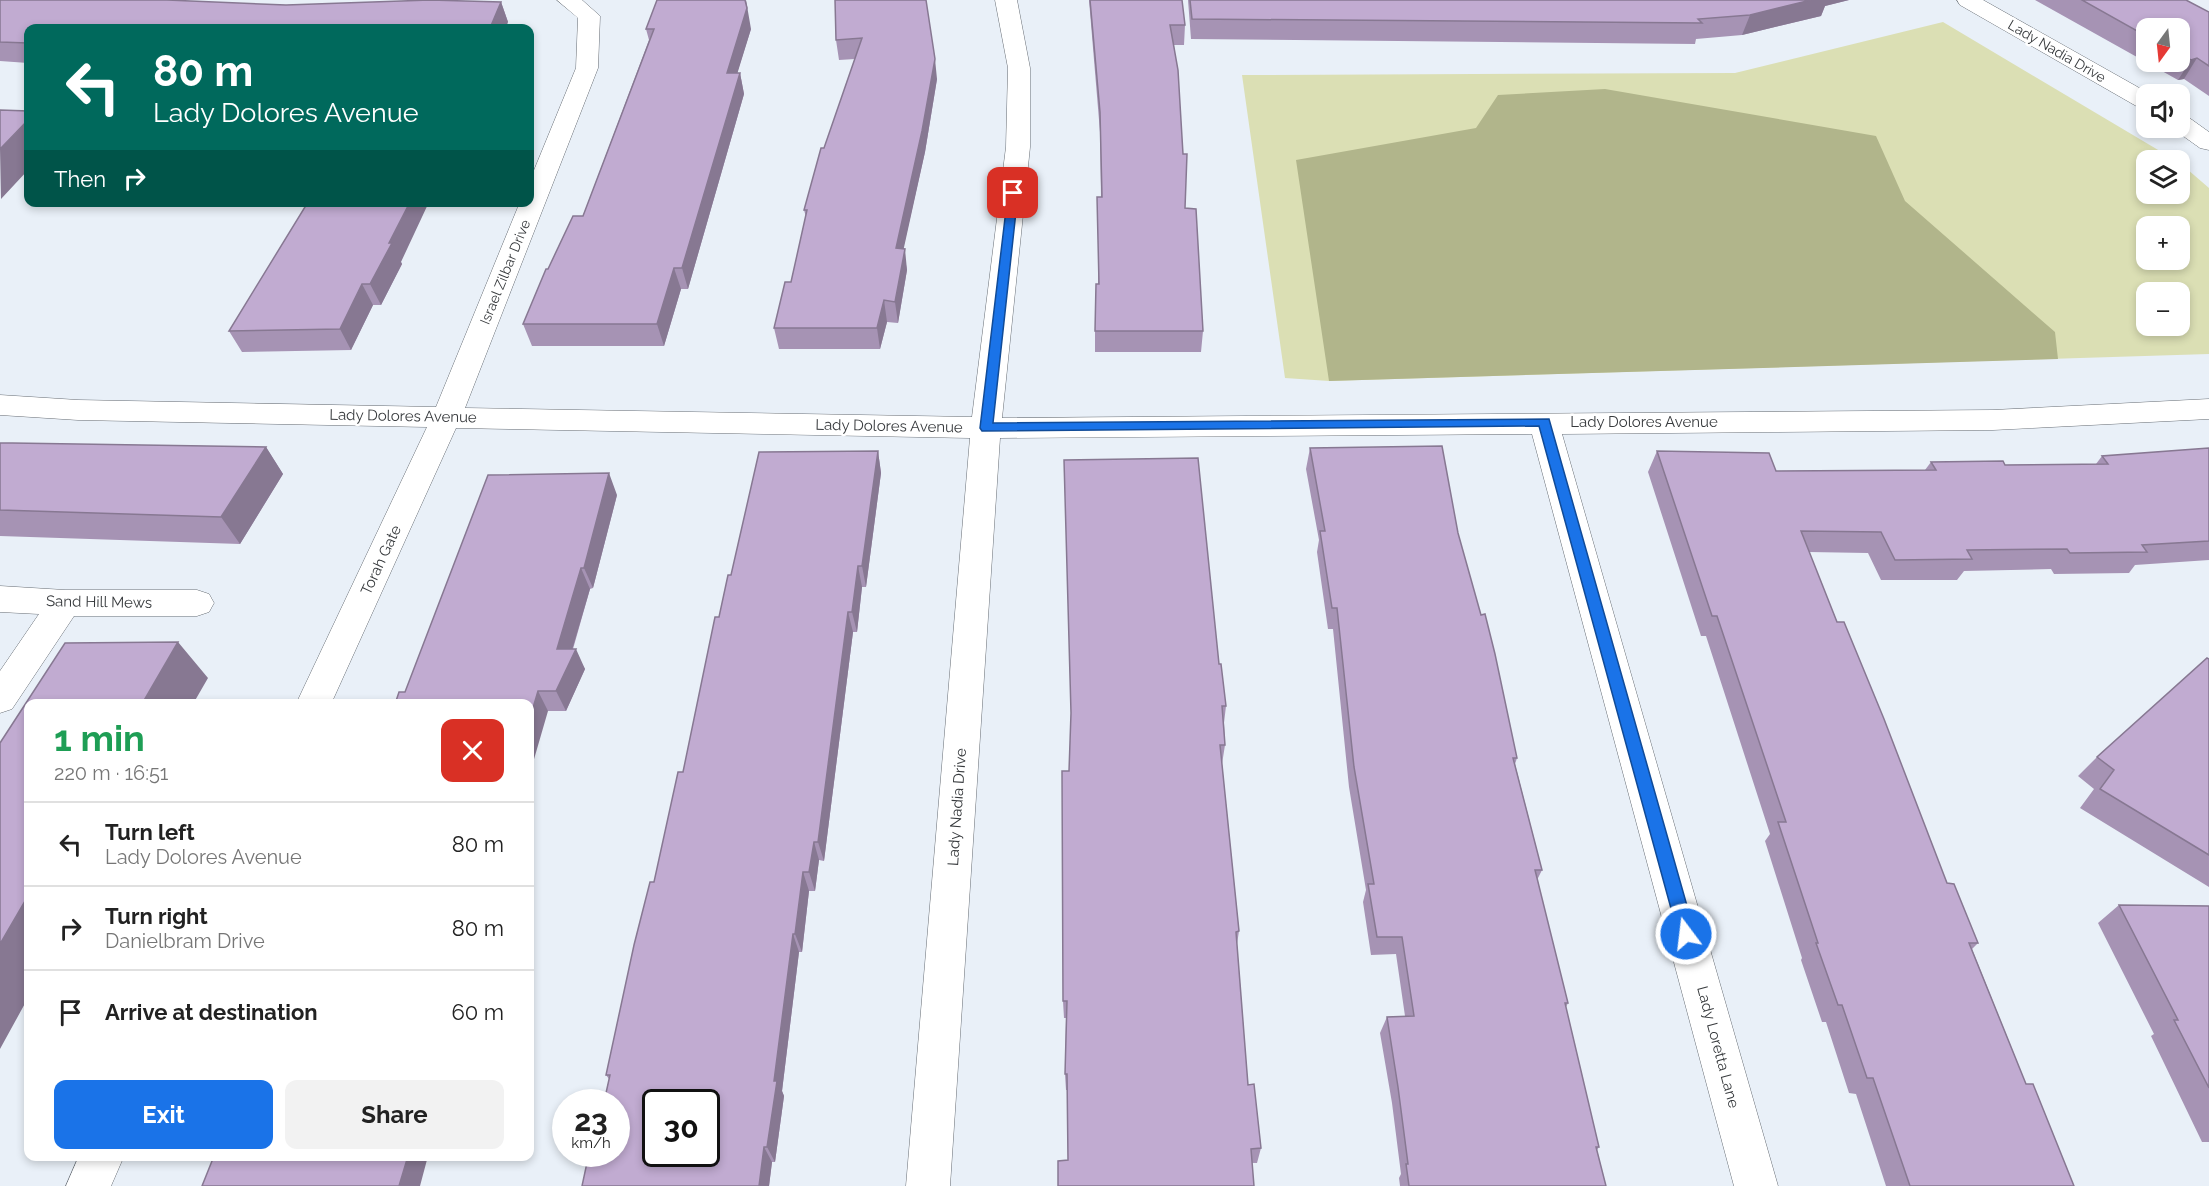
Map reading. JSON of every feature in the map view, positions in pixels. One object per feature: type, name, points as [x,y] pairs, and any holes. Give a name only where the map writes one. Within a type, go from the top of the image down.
[{"type":"street","name":"Israel Zilbar Drive","points":[[534,200],[587,68],[590,16],[568,0]]},
{"type":"street","name":"Lady Nadia Drive","points":[[928,1186],[986,428],[1018,147],[1020,68],[1012,20],[1006,0]]},
{"type":"street","name":"Lady Nadia Drive","points":[[1968,0],[2136,96]]},
{"type":"street","points":[[2190,129],[2209,143]]},
{"type":"street","name":"Israel Zilbar Drive","points":[[447,416],[531,207]]},
{"type":"street","name":"Lady Dolores Avenue","points":[[0,405],[90,411],[986,428],[1993,420],[2209,409]]},
{"type":"street","name":"Torah Gate","points":[[316,699],[447,416]]},
{"type":"street","name":"Lady Loretta Lane","points":[[1544,422],[1756,1186]]},
{"type":"street","name":"Sand Hill Mews","points":[[0,599],[65,603],[197,603]]},
{"type":"street","points":[[0,699],[65,603]]},
{"type":"street","points":[[88,1186],[100,1161]]},
{"type":"green space","points":[[1943,22],[2158,150],[2136,150],[2136,204],[2190,204],[2190,172],[2209,188],[2209,354],[1329,381],[1285,378],[1242,75],[1735,73]]},
{"type":"green space","points":[[1605,89],[1876,136],[1905,201],[2055,332],[2058,359],[1329,381],[1296,160],[1476,128],[1498,95]]},
{"type":"building","points":[[0,0],[167,0],[286,5],[430,0],[501,2],[492,24],[24,24],[24,43],[0,42]]},
{"type":"building","points":[[657,0],[745,0],[747,8],[727,73],[740,73],[682,268],[674,268],[657,324],[523,324],[546,269],[573,216],[583,216],[654,29],[646,29]]},
{"type":"building","points":[[835,0],[926,0],[935,59],[922,131],[896,248],[905,249],[895,302],[884,300],[877,328],[774,328],[785,282],[791,282],[807,210],[804,210],[821,148],[824,148],[862,38],[836,40]]},
{"type":"building","points":[[1090,0],[1182,0],[1185,25],[1170,25],[1178,70],[1183,154],[1187,154],[1185,208],[1196,209],[1203,331],[1095,331],[1096,284],[1099,284],[1097,197],[1102,197],[1100,112]]},
{"type":"building","points":[[1190,0],[1811,0],[1750,15],[1698,19],[1702,23],[1192,19]]},
{"type":"building","points":[[2082,0],[2186,0],[2209,12],[2209,66],[2197,58],[2190,59],[2190,18],[2136,18],[2136,30]]},
{"type":"building","points":[[0,110],[24,111],[24,124],[0,149]]},
{"type":"building","points":[[305,207],[407,207],[389,243],[392,243],[370,284],[362,284],[340,329],[229,331]]},
{"type":"building","points":[[0,443],[266,447],[221,517],[0,510]]},
{"type":"building","points":[[1442,446],[1458,533],[1481,615],[1485,614],[1495,654],[1517,758],[1513,758],[1542,870],[1535,870],[1568,1003],[1565,1003],[1606,1186],[1409,1186],[1398,1087],[1387,1017],[1414,1016],[1402,937],[1377,937],[1368,884],[1374,884],[1354,767],[1337,608],[1332,608],[1320,531],[1325,531],[1310,448]]},
{"type":"building","points":[[2209,448],[2209,541],[2142,545],[2147,552],[2070,553],[2067,549],[1967,550],[1972,559],[1895,560],[1881,532],[1801,531],[1837,622],[1844,622],[1947,883],[1954,884],[1978,943],[1969,943],[2026,1084],[2033,1084],[2074,1186],[1910,1186],[1873,1078],[1867,1078],[1842,1005],[1838,1005],[1816,943],[1818,943],[1778,822],[1786,822],[1717,616],[1712,616],[1657,451],[1769,453],[1776,471],[1936,470],[1931,462],[2003,461],[2005,465],[2108,464],[2102,456]]},
{"type":"building","points":[[878,451],[862,566],[858,566],[852,612],[848,612],[818,842],[814,842],[809,872],[803,872],[774,1081],[777,1081],[759,1186],[582,1186],[586,1167],[630,1167],[630,1089],[607,1089],[610,1075],[606,1075],[650,882],[654,882],[678,772],[683,772],[715,617],[719,617],[728,575],[731,575],[759,452]]},
{"type":"building","points":[[1198,458],[1219,664],[1221,664],[1226,706],[1222,706],[1225,745],[1220,745],[1239,931],[1236,932],[1248,1085],[1254,1084],[1261,1148],[1251,1149],[1254,1186],[1058,1186],[1058,1161],[1068,1160],[1067,1074],[1065,1074],[1067,1001],[1063,1001],[1062,771],[1069,771],[1071,713],[1064,460]]},
{"type":"building","points":[[609,473],[584,568],[581,568],[557,649],[576,649],[556,691],[538,691],[534,704],[534,699],[397,699],[399,692],[405,692],[488,475]]},
{"type":"building","points":[[178,642],[145,699],[29,699],[65,643]]},
{"type":"building","points":[[2207,658],[2209,659],[2209,855],[2100,789],[2114,770],[2097,757]]},
{"type":"building","points":[[24,706],[24,903],[0,944],[0,743]]},
{"type":"building","points":[[2119,905],[2209,906],[2209,1088],[2174,1020],[2178,1020]]},
{"type":"building","points":[[212,1161],[406,1161],[399,1186],[202,1186]]},
{"type":"route","points":[[1013,193],[986,428],[1544,422],[1686,934]]}]
